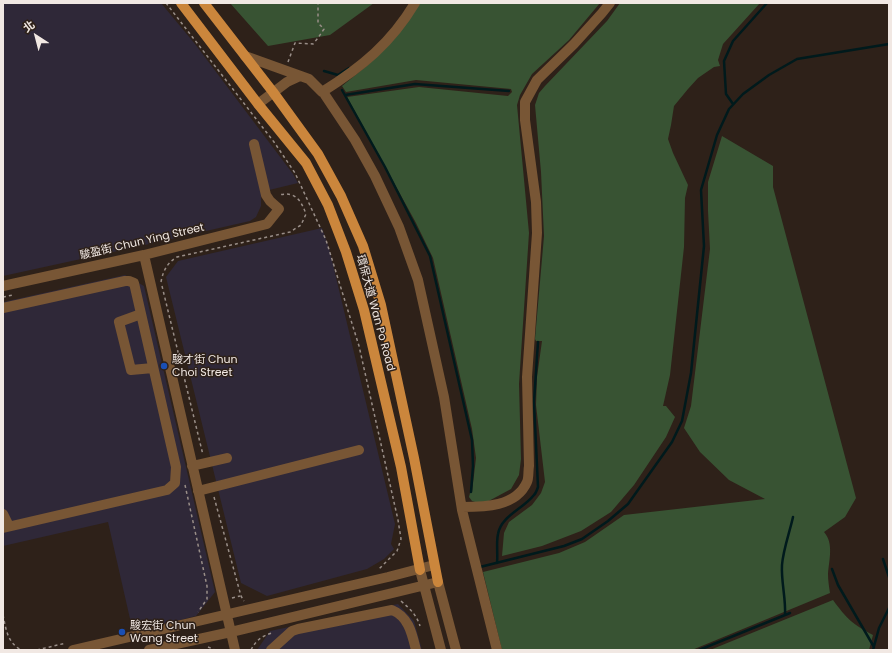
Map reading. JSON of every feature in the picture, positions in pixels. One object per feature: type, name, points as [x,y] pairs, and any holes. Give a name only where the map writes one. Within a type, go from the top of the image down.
[{"type":"main road","name":"環保大道 Wan Po Road","points":[[181,3],[258,104],[306,163],[328,205],[346,252],[364,310],[400,467],[420,570]]},
{"type":"main road","name":"環保大道 Wan Po Road","points":[[204,3],[273,92],[318,154],[341,196],[363,246],[384,321],[414,458],[438,582]]},
{"type":"street","points":[[245,56],[309,79],[322,92],[345,78],[370,58],[390,39],[415,3]]},
{"type":"street","points":[[462,507],[482,508],[499,505],[522,490],[528,481],[527,377],[537,233],[536,202],[524,120],[525,102],[537,80],[574,44],[610,3]]},
{"type":"street","points":[[258,104],[287,82],[300,76]]},
{"type":"street","points":[[325,95],[355,140],[375,176],[399,226],[418,280],[444,397],[462,507],[497,650]]},
{"type":"street","name":"駿盈街 Chun Ying Street","points":[[3,286],[144,255],[263,226],[270,221],[279,209],[266,195],[254,144]]},
{"type":"street","points":[[144,255],[235,650]]},
{"type":"street","points":[[3,308],[129,281],[134,283],[176,467],[175,483],[167,490],[6,527],[3,514]]},
{"type":"street","points":[[141,314],[120,322],[131,370],[153,368]]},
{"type":"street","points":[[198,490],[359,450]]},
{"type":"street","points":[[192,466],[227,458]]},
{"type":"street","points":[[73,650],[420,570],[434,565]]},
{"type":"street","name":"環保大道 Wan Po Road","points":[[420,570],[440,650]]},
{"type":"street","points":[[150,650],[438,582]]},
{"type":"street","name":"環保大道 Wan Po Road","points":[[438,582],[456,650]]},
{"type":"street","points":[[271,650],[292,631],[298,629],[392,610],[397,612],[408,622],[416,650]]},
{"type":"path","points":[[166,3],[274,142],[295,173],[326,240],[359,346],[398,520],[401,540],[397,551],[385,564]]},
{"type":"path","points":[[285,70],[294,43],[313,44],[324,29],[318,23],[318,3]]},
{"type":"path","points":[[166,266],[162,274],[161,282],[205,463]]},
{"type":"path","points":[[212,487],[241,596]]},
{"type":"path","points":[[193,615],[198,612],[207,599],[207,592]]},
{"type":"path","points":[[3,615],[7,636],[10,642],[20,650]]},
{"type":"path","points":[[252,650],[258,639]]},
{"type":"path","points":[[208,647],[216,650]]},
{"type":"shaded area","points":[[3,3],[161,3],[195,44],[293,174],[298,183],[261,192],[261,206],[256,217],[250,221],[3,276]]},
{"type":"shaded area","points":[[322,228],[329,248],[395,524],[391,544],[394,549],[384,559],[367,569],[267,596],[241,583],[166,277],[178,261]]},
{"type":"shaded area","points":[[125,275],[144,286],[215,592],[196,616],[133,632],[108,522],[3,546],[3,302]]},
{"type":"shaded area","points":[[398,604],[414,621],[422,650],[257,650],[270,631]]},
{"type":"green space","points":[[230,3],[374,3],[330,35],[268,46]]},
{"type":"green space","points":[[420,3],[600,3],[569,40],[532,74],[520,95],[517,105],[529,233],[519,384],[521,459],[519,475],[511,489],[485,503],[472,501],[469,497],[470,493],[472,492],[476,458],[472,429],[433,258],[416,223],[347,97],[419,87],[508,96],[512,92],[511,89],[416,80],[346,92],[342,86],[369,64]]},
{"type":"green space","points":[[620,3],[760,3],[723,44],[718,60],[720,66],[714,67],[698,78],[674,106],[668,139],[688,185],[685,198],[684,247],[670,375],[663,406],[666,406],[675,417],[666,437],[634,485],[611,512],[581,531],[542,546],[502,556],[504,533],[509,522],[532,505],[541,493],[545,482],[536,405],[537,377],[542,341],[536,341],[535,339],[544,236],[541,172],[535,105],[539,93],[607,21]]},
{"type":"green space","points":[[722,136],[773,166],[773,187],[856,498],[845,517],[824,532],[830,546],[828,574],[830,593],[692,650],[502,650],[483,572],[559,553],[585,542],[624,515],[765,499],[729,480],[700,452],[684,428],[691,406],[710,249],[708,182]]},
{"type":"green space","points":[[833,600],[850,620],[860,628],[873,635],[869,650],[710,650]]},
{"type":"waterway","points":[[733,104],[726,94],[724,61],[733,41],[767,3]]},
{"type":"waterway","points":[[480,567],[564,546],[582,539],[608,521],[628,504],[672,442],[682,421],[691,373],[704,246],[701,190],[717,135],[729,109],[743,94],[769,75],[797,59],[889,44]]},
{"type":"waterway","points":[[324,71],[338,75],[349,68]]},
{"type":"waterway","points":[[345,95],[415,84],[509,91]]},
{"type":"waterway","points":[[342,90],[385,167],[430,256],[472,440],[473,466],[471,492]]},
{"type":"waterway","points":[[497,563],[497,537],[503,522],[529,500],[538,487],[534,402],[538,342]]},
{"type":"waterway","points":[[785,615],[782,565],[793,517]]},
{"type":"waterway","points":[[883,559],[889,577]]},
{"type":"waterway","points":[[832,569],[838,585],[874,647]]},
{"type":"waterway","points":[[873,650],[879,628],[889,608]]},
{"type":"waterway","points":[[699,650],[790,613]]},
{"type":"place","name":"駿才街 Chun Choi Street","points":[[164,366]]},
{"type":"place","name":"駿宏街 Chun Wang Street","points":[[122,632]]}]
